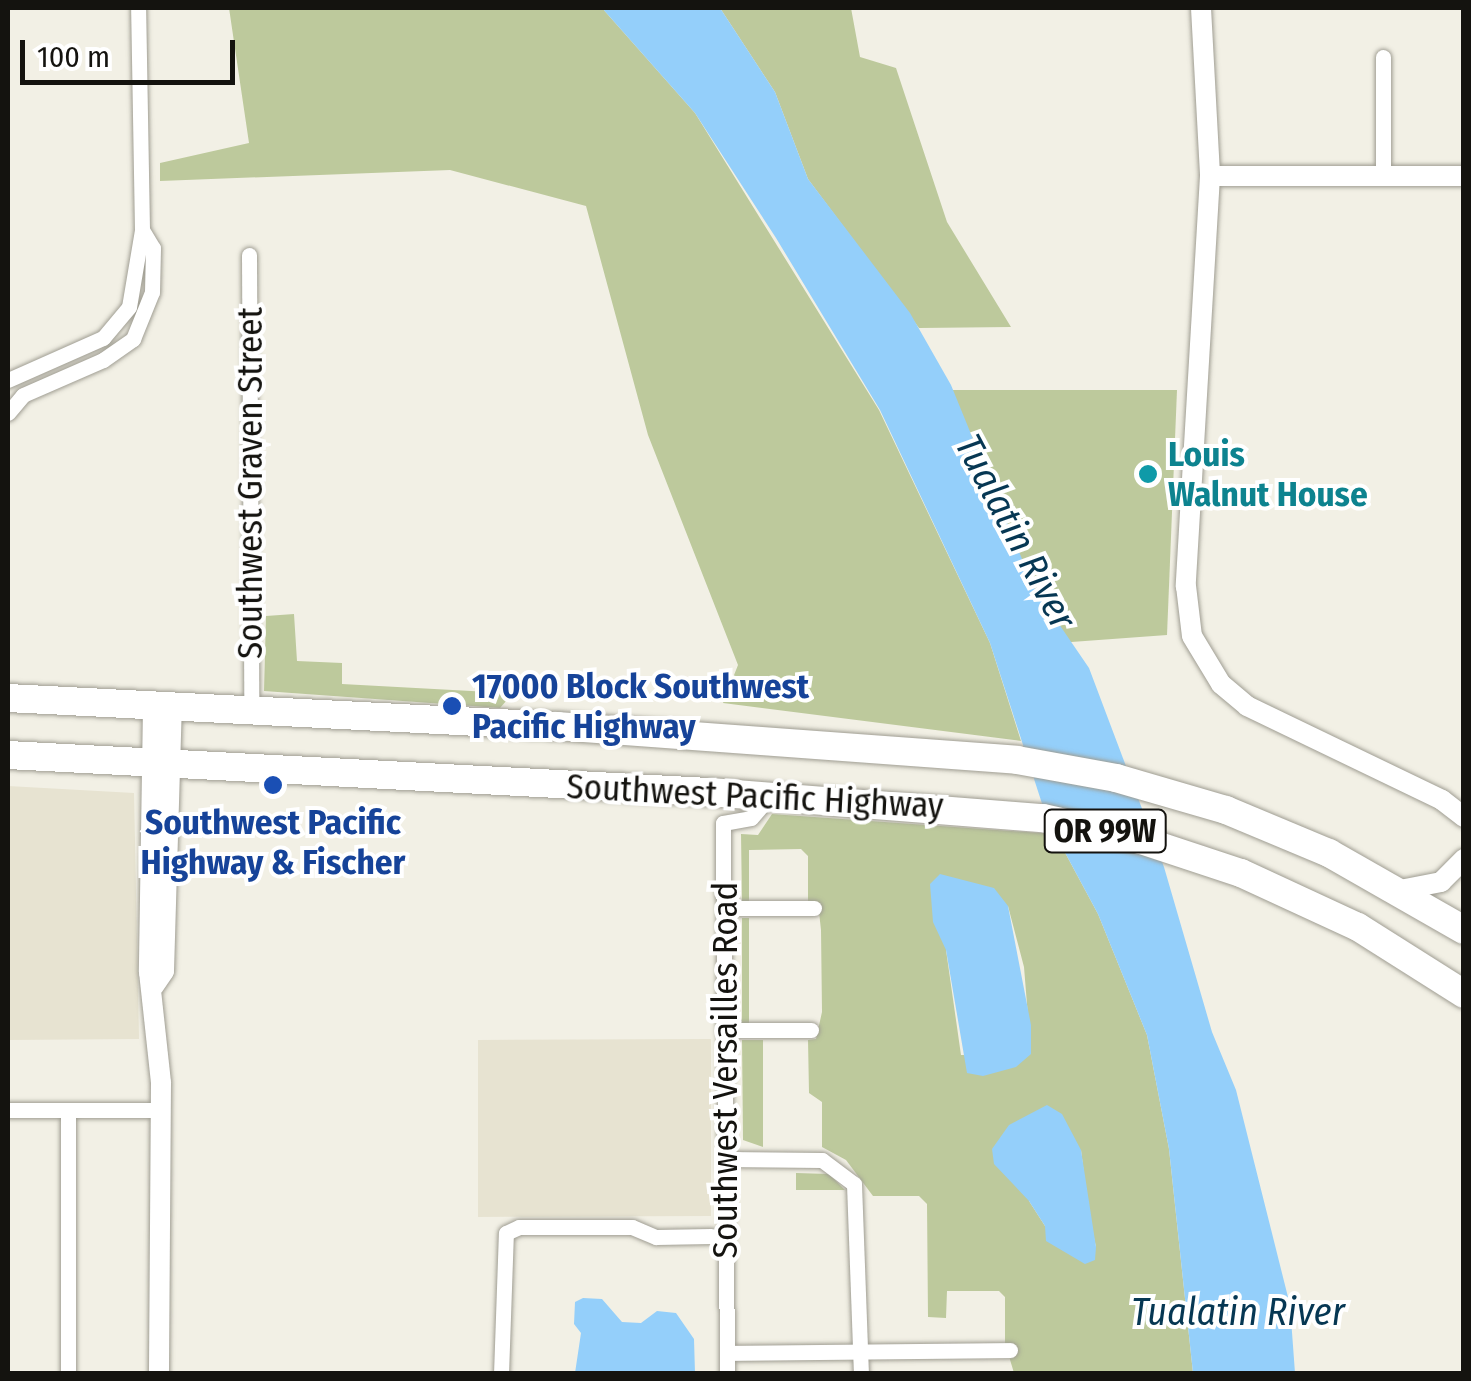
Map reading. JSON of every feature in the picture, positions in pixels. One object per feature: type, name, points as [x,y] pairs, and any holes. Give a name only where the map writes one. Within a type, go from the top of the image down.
[{"type":"highway","name":"Southwest Pacific Highway","points":[[8,698],[929,752],[1090,772],[1226,810],[1400,890],[1464,930]]},
{"type":"highway","name":"Southwest Pacific Highway","points":[[8,755],[938,806],[1098,829],[1266,884],[1358,928],[1464,994]]},
{"type":"street","points":[[8,380],[111,332],[131,301],[134,250],[142,230],[138,8]]},
{"type":"street","points":[[1201,8],[1210,176],[1186,586],[1196,649],[1221,684],[1247,706],[1442,800],[1464,818]]},
{"type":"street","points":[[1383,58],[1383,176]]},
{"type":"street","points":[[1210,176],[1464,176]]},
{"type":"street","points":[[8,413],[23,395],[104,360],[133,339],[152,292],[153,248],[142,230]]},
{"type":"street","name":"Southwest Graven Street","points":[[249,255],[251,712]]},
{"type":"street","points":[[159,1374],[160,1110],[154,986],[164,971],[160,764],[163,707]]},
{"type":"street","name":"Southwest Versailles Road","points":[[727,1374],[723,822],[750,818],[769,797]]},
{"type":"street","points":[[1400,890],[1442,882],[1464,859]]},
{"type":"street","points":[[725,908],[814,908]]},
{"type":"street","points":[[725,1030],[811,1030]]},
{"type":"street","points":[[8,1110],[160,1110]]},
{"type":"street","points":[[68,1110],[68,1374]]},
{"type":"street","points":[[725,1159],[822,1160],[854,1184],[861,1374]]},
{"type":"street","points":[[501,1374],[506,1234],[519,1227],[632,1226],[656,1238],[711,1236]]},
{"type":"street","points":[[728,1353],[1010,1350]]},
{"type":"shaded area","points":[[8,786],[134,793],[139,1039],[8,1040]]},
{"type":"shaded area","points":[[711,1039],[711,1216],[478,1217],[478,1040]]},
{"type":"green space","points":[[229,8],[602,8],[695,113],[879,410],[990,643],[1021,741],[723,703],[738,665],[648,435],[586,206],[450,170],[160,181],[160,163],[249,143]]},
{"type":"green space","points":[[720,8],[851,8],[860,57],[896,68],[947,222],[1011,327],[919,328],[808,179],[775,92]]},
{"type":"green space","points":[[949,390],[1177,390],[1167,635],[1044,644]]},
{"type":"green space","points":[[294,614],[297,661],[342,663],[342,684],[508,693],[507,700],[500,708],[264,691],[266,616]]},
{"type":"green space","points":[[772,814],[1055,834],[1098,914],[1147,1035],[1169,1149],[1193,1373],[1014,1373],[1005,1343],[1005,1297],[999,1291],[947,1291],[946,1318],[928,1317],[927,1204],[919,1196],[873,1196],[846,1160],[822,1147],[822,1102],[809,1093],[808,1040],[816,1039],[822,1012],[818,903],[808,903],[808,856],[801,849],[749,850],[749,903],[742,903],[741,834],[758,835]],"holes":[[[1008,906],[1024,967],[1031,1054],[961,1055],[946,950]],[[1081,1150],[1089,1215],[1096,1247],[1045,1226],[1029,1201]]]},
{"type":"green space","points":[[742,918],[749,918],[749,1025],[742,1025]]},
{"type":"green space","points":[[742,1040],[763,1040],[763,1147],[743,1140]]},
{"type":"green space","points":[[796,1173],[829,1174],[845,1190],[796,1190]]},
{"type":"water","name":"Tualatin River","points":[[602,8],[720,8],[775,92],[808,179],[910,313],[951,385],[1033,586],[1089,668],[1164,867],[1212,1032],[1236,1090],[1290,1305],[1295,1373],[1193,1373],[1169,1149],[1147,1035],[1098,914],[1047,819],[990,643],[880,410],[776,238],[695,113]]},
{"type":"water","points":[[940,874],[994,888],[1008,906],[1031,1025],[1031,1054],[1016,1067],[983,1076],[967,1073],[946,950],[933,922],[930,884]]},
{"type":"water","points":[[1047,1105],[1062,1114],[1081,1150],[1096,1247],[1095,1260],[1085,1264],[1046,1241],[1045,1226],[1029,1201],[994,1164],[992,1149],[1009,1125]]},
{"type":"water","points":[[583,1298],[602,1299],[622,1322],[641,1323],[657,1311],[676,1313],[694,1339],[695,1373],[575,1373],[581,1333],[574,1324],[575,1302]]},
{"type":"place","name":"Louis Walnut House","points":[[1148,474]]},
{"type":"place","name":"17000 Block Southwest Pacific Highway","points":[[452,706]]},
{"type":"place","name":"Southwest Pacific Highway & Fischer","points":[[273,785]]}]
